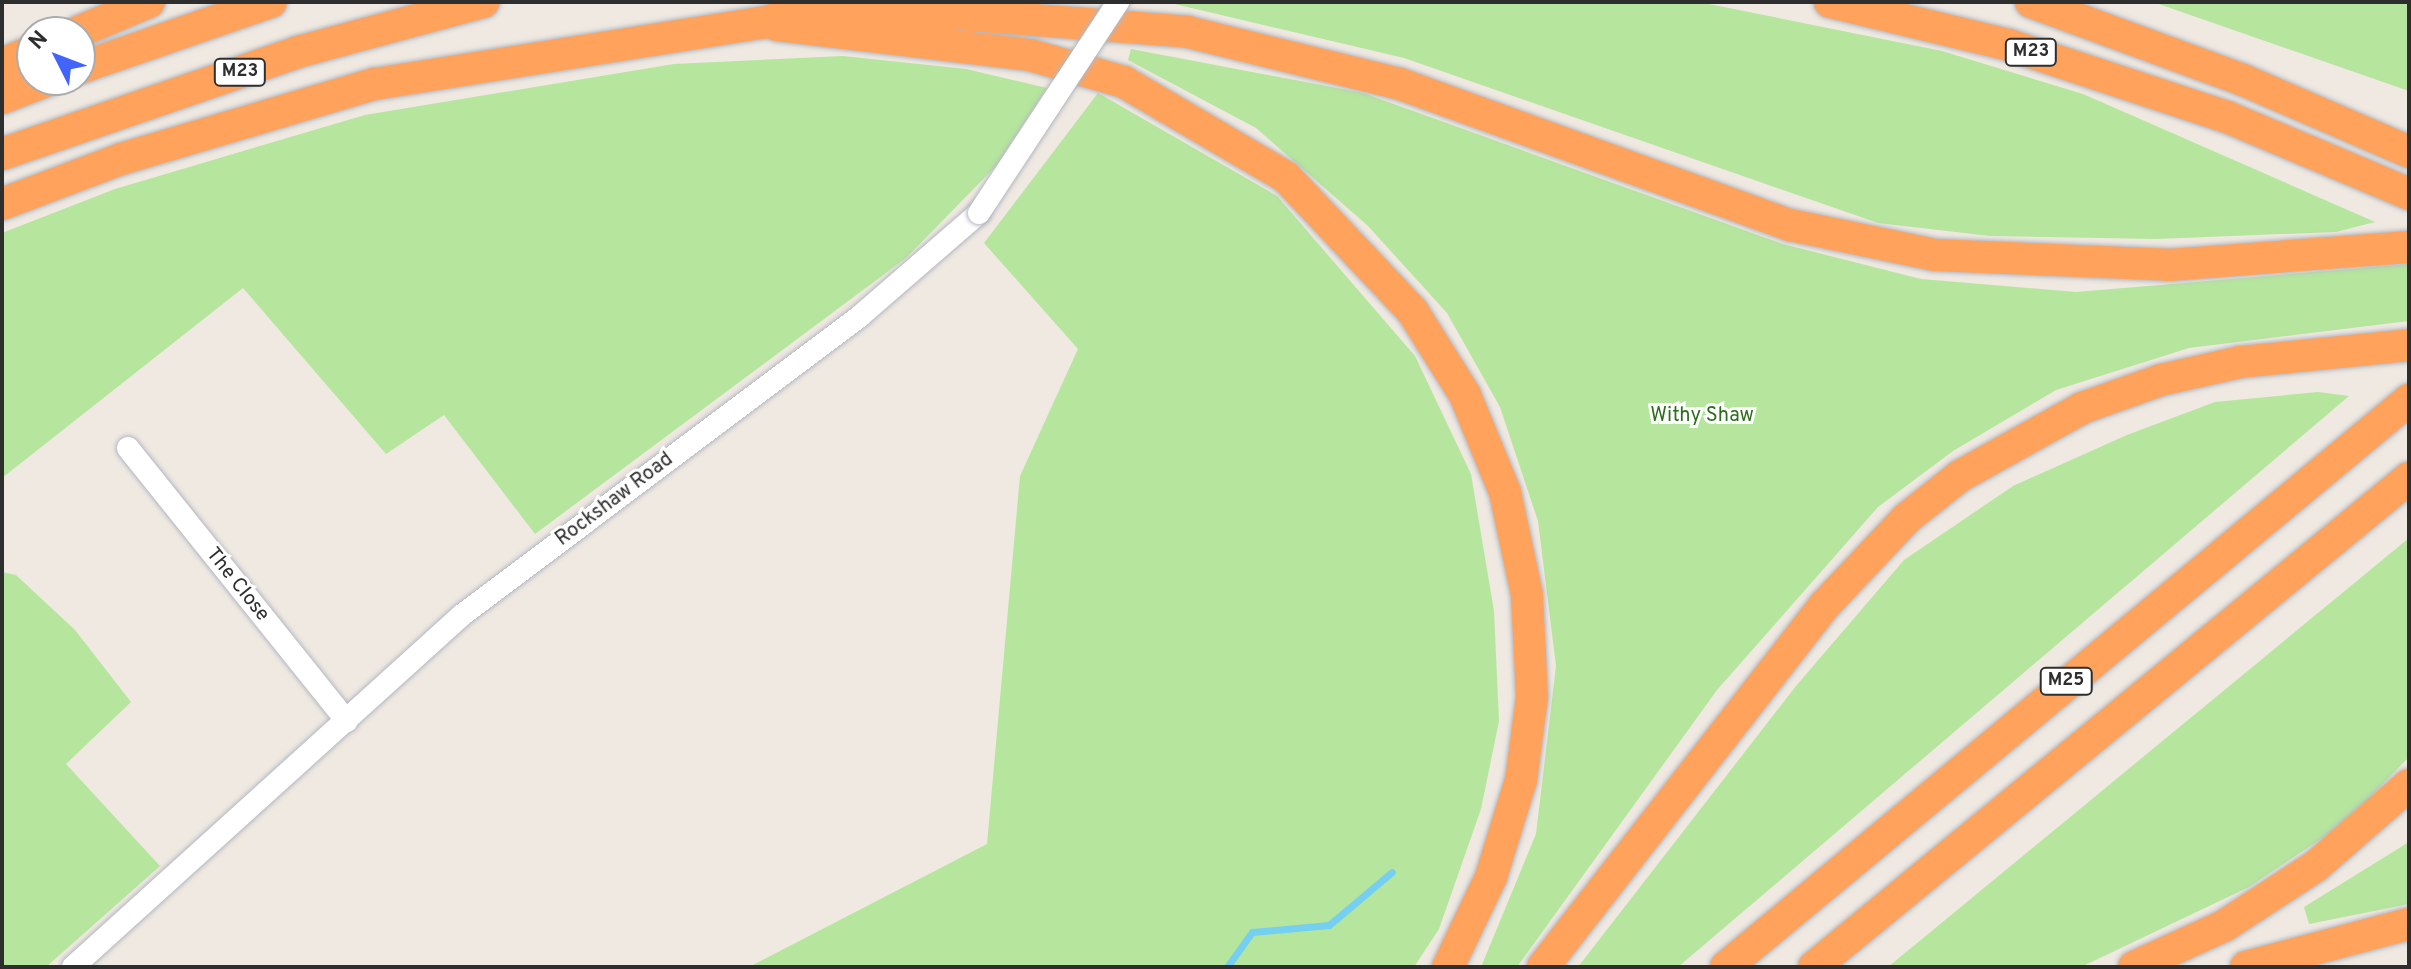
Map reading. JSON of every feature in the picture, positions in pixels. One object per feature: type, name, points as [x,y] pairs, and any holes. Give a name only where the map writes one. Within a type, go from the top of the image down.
[{"type":"highway","points":[[96,24],[149,2]]},
{"type":"highway","points":[[96,62],[271,2]]},
{"type":"highway","name":"M23","points":[[2,154],[298,52],[483,2]]},
{"type":"highway","name":"M23","points":[[1830,2],[2009,45],[2227,117],[2409,194]]},
{"type":"highway","name":"M23","points":[[2031,2],[2243,80],[2409,152]]},
{"type":"highway","points":[[2,204],[121,159],[375,84],[762,23],[827,4],[1188,32],[1400,84],[1790,225],[1935,255],[2139,265],[2409,247]]},
{"type":"highway","points":[[762,23],[1030,55],[1124,82],[1286,177],[1413,312],[1465,395],[1505,492],[1527,595],[1532,697],[1521,780],[1491,877],[1448,967]]},
{"type":"highway","points":[[1543,967],[1825,605],[1907,518],[1960,476],[2016,439],[2161,380],[2339,349],[2409,345]]},
{"type":"highway","name":"M25","points":[[1726,967],[2409,400]]},
{"type":"highway","points":[[1814,967],[2409,478]]},
{"type":"highway","points":[[2134,967],[2224,926],[2316,866],[2409,785]]},
{"type":"highway","points":[[2246,967],[2409,924]]},
{"type":"street","name":"Rockshaw Road","points":[[73,967],[462,615],[860,316],[979,213],[1118,2]]},
{"type":"street","name":"The Close","points":[[128,448],[347,721]]},
{"type":"green space","points":[[1166,2],[1699,2],[1942,51],[2083,94],[2375,222],[2336,232],[2156,239],[1990,236],[1878,223],[1404,58]]},
{"type":"green space","points":[[2153,2],[2409,2],[2409,91]]},
{"type":"green space","name":"Withy Shaw","points":[[1131,49],[1363,93],[1783,244],[1921,279],[2076,292],[2409,264],[2409,321],[2189,348],[2056,390],[1953,451],[1878,507],[1717,690],[1517,967],[1481,967],[1536,834],[1556,666],[1538,521],[1500,407],[1447,313],[1368,226],[1256,128],[1128,60]]},
{"type":"green space","points":[[843,56],[966,69],[1047,88],[997,165],[906,258],[535,534],[444,415],[386,454],[243,288],[2,478],[2,233],[115,189],[365,115],[674,64]]},
{"type":"green space","points":[[1098,93],[1277,196],[1415,356],[1471,474],[1494,611],[1499,721],[1481,809],[1439,929],[1414,967],[749,967],[987,844],[1020,476],[1078,349],[984,243]]},
{"type":"green space","points":[[2318,392],[2349,396],[1678,967],[1578,967],[1796,686],[1904,560],[2013,486],[2127,435],[2215,402]]},
{"type":"green space","points":[[2409,538],[2409,757],[2345,823],[2249,887],[2081,967],[1888,967]]},
{"type":"green space","points":[[2,572],[16,575],[75,630],[131,702],[66,764],[160,866],[46,967],[2,967]]},
{"type":"green space","points":[[2409,842],[2409,904],[2309,924],[2304,907]]},
{"type":"waterway","points":[[1227,967],[1252,932],[1329,925],[1392,872]]}]
